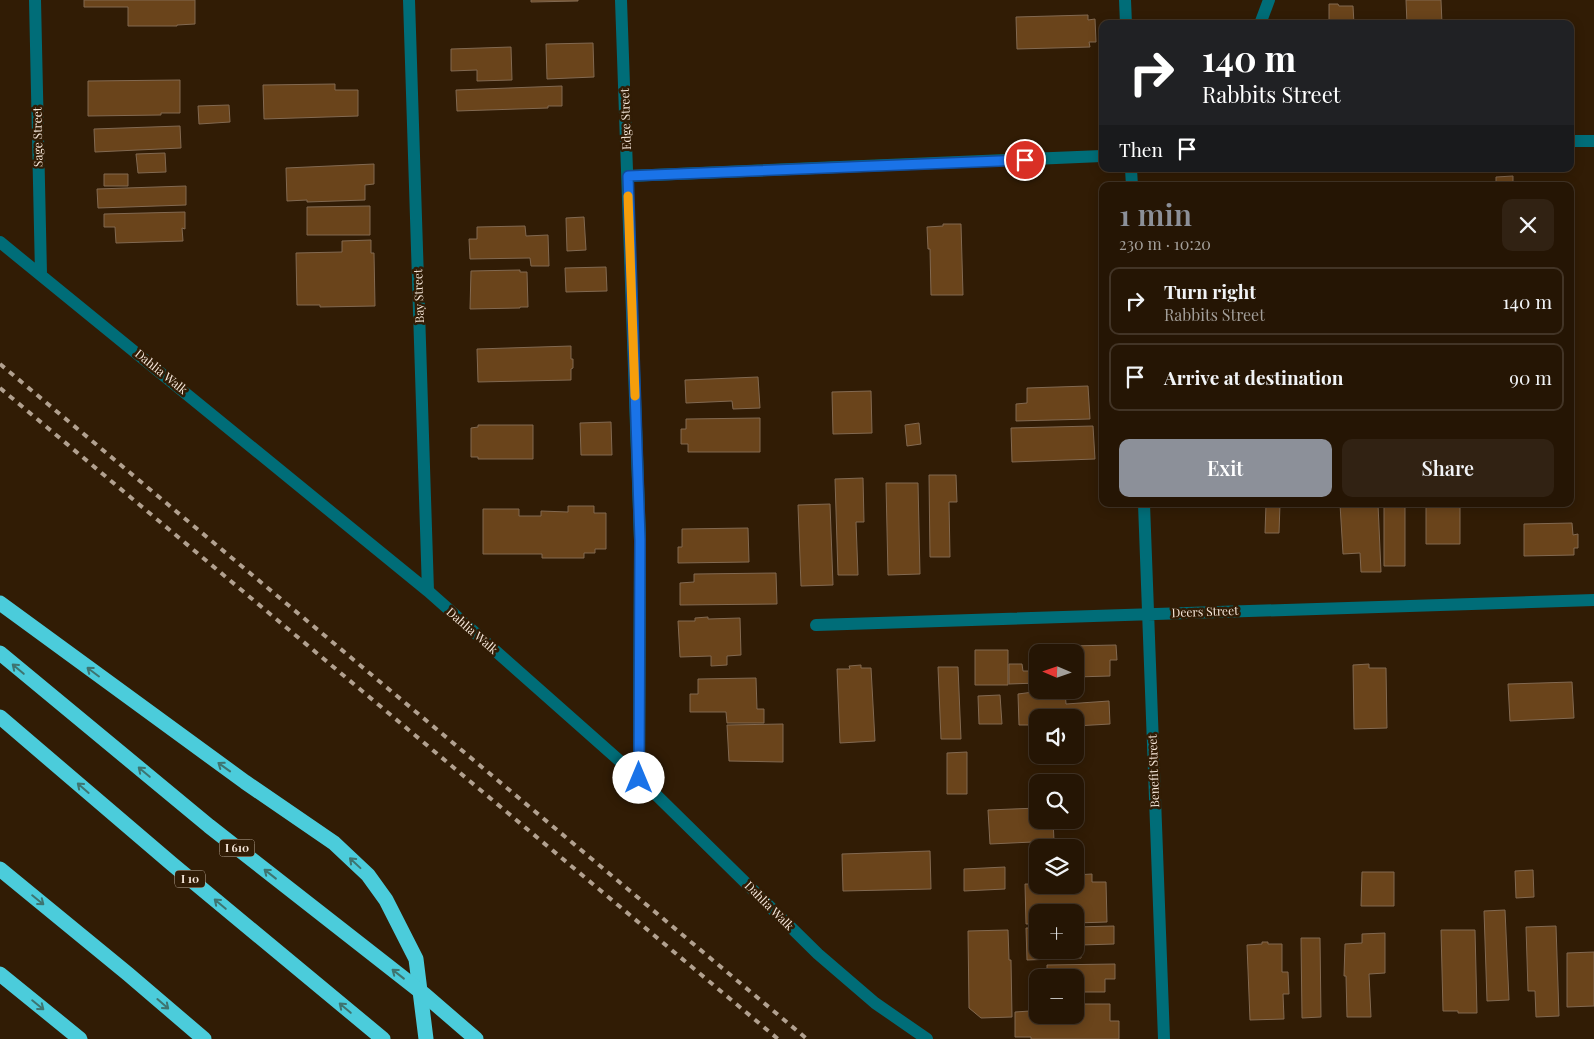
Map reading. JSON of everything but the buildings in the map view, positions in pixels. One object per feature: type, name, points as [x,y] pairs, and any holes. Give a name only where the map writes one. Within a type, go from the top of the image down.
[{"type":"highway","points":[[0,603],[245,782],[334,843],[368,875],[386,900],[416,959],[426,1039]]},
{"type":"highway","name":"I 610","points":[[0,653],[209,826],[425,995],[476,1039]]},
{"type":"highway","name":"I 10","points":[[0,717],[172,864],[383,1039]]},
{"type":"highway","points":[[0,869],[204,1039]]},
{"type":"highway","points":[[0,974],[80,1039]]},
{"type":"street","name":"Sage Street","points":[[35,0],[41,274]]},
{"type":"street","name":"Bay Street","points":[[409,0],[428,591]]},
{"type":"street","name":"Edge Street","points":[[621,0],[640,540],[639,778]]},
{"type":"street","points":[[1125,0],[1126,20]]},
{"type":"street","points":[[1262,20],[1270,0]]},
{"type":"street","points":[[1574,141],[1594,140]]},
{"type":"street","points":[[628,176],[1099,156]]},
{"type":"street","name":"Dahlia Walk","points":[[0,242],[428,591],[639,778],[818,954],[875,1003],[927,1039]]},
{"type":"street","name":"Benefit Street","points":[[1144,507],[1164,1039]]},
{"type":"street","name":"Deers Street","points":[[816,625],[1594,600]]},
{"type":"railway","points":[[0,364],[807,1039]]},
{"type":"railway","points":[[0,388],[778,1039]]},
{"type":"slow traffic","points":[[628,196],[635,396]]},
{"type":"route","points":[[639,778],[640,540],[628,176],[1025,160]]}]
